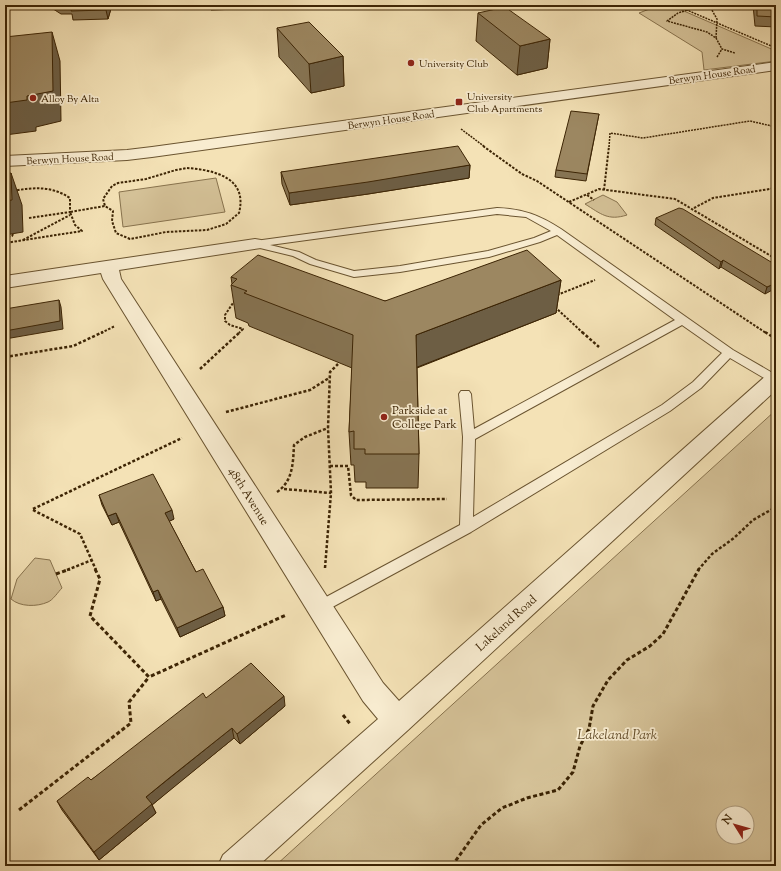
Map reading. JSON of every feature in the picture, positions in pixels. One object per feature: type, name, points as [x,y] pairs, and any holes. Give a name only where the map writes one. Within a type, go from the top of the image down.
[{"type":"street","name":"Berwyn House Road","points":[[5,161],[127,155],[152,152],[776,66]]},
{"type":"street","points":[[5,282],[255,244]]},
{"type":"street","name":"48th Avenue","points":[[109,266],[112,279],[373,692],[398,721]]},
{"type":"street","name":"Lakeland Road","points":[[234,866],[398,721],[776,379]]},
{"type":"lane","points":[[255,244],[497,211],[515,211],[531,215],[558,231],[729,353],[776,379]]},
{"type":"lane","points":[[255,244],[296,254],[313,262],[354,274],[400,269],[489,254],[537,240],[558,231]]},
{"type":"lane","points":[[469,437],[683,320]]},
{"type":"lane","points":[[320,608],[466,528],[666,408],[697,385],[729,353]]},
{"type":"lane","points":[[465,394],[469,437],[466,528]]},
{"type":"path","points":[[676,5],[776,48]]},
{"type":"path","points":[[704,5],[689,11],[673,14],[667,21],[681,26],[703,30],[716,38],[722,49],[737,53]]},
{"type":"path","points":[[709,5],[717,19],[718,24],[716,38]]},
{"type":"path","points":[[604,190],[610,133],[643,138],[750,121],[776,127]]},
{"type":"path","points":[[461,128],[522,174],[537,181],[776,339]]},
{"type":"path","points":[[29,218],[70,213],[105,206],[113,211],[112,221],[116,233],[130,239],[166,232],[196,231],[216,228],[226,224],[240,213],[241,200],[239,189],[226,178],[208,171],[182,169],[150,179],[121,182],[113,185],[103,199],[105,206]]},
{"type":"path","points":[[11,191],[31,188],[52,188],[70,198],[70,213],[75,225],[82,231],[5,243],[6,237],[12,236],[13,234]]},
{"type":"path","points":[[693,208],[713,198],[776,188]]},
{"type":"path","points":[[568,202],[599,189],[676,199],[776,258]]},
{"type":"path","points":[[586,195],[594,200]]},
{"type":"path","points":[[19,241],[70,213]]},
{"type":"path","points":[[551,297],[615,272]]},
{"type":"path","points":[[200,370],[243,329],[230,325],[225,321],[225,315],[235,299]]},
{"type":"path","points":[[551,304],[612,359]]},
{"type":"path","points":[[5,357],[73,346],[117,325]]},
{"type":"path","points":[[325,569],[331,493],[328,428],[330,372],[338,364]]},
{"type":"path","points":[[5,370],[5,379]]},
{"type":"path","points":[[226,412],[310,390],[330,378]]},
{"type":"path","points":[[284,489],[292,472],[294,445],[305,437],[328,428]]},
{"type":"path","points":[[149,677],[90,616],[100,579],[80,534],[33,510],[182,438]]},
{"type":"path","points":[[330,466],[348,466],[351,495],[356,500],[467,499]]},
{"type":"path","points":[[277,492],[284,489],[331,493]]},
{"type":"path","points":[[452,866],[481,825],[502,808],[527,798],[558,790],[572,772],[580,746],[589,729],[593,706],[608,680],[627,660],[650,646],[663,634],[696,572],[712,554],[734,538],[753,520],[776,507]]},
{"type":"path","points":[[56,574],[92,560]]},
{"type":"path","points":[[19,810],[131,723],[129,702],[149,677],[286,615]]},
{"type":"green space","points":[[660,5],[670,5],[776,51],[776,61],[704,70],[702,52],[639,13]]},
{"type":"green space","points":[[216,178],[225,212],[123,227],[119,192]]},
{"type":"green space","points":[[603,195],[617,202],[627,215],[620,217],[605,216],[585,204]]},
{"type":"green space","name":"Lakeland Park","points":[[776,410],[776,866],[275,866]]},
{"type":"green space","points":[[35,558],[50,560],[62,588],[52,600],[44,604],[19,604],[11,599],[17,579]]},
{"type":"building","points":[[73,5],[108,5],[106,10],[71,11]]},
{"type":"building","points":[[757,5],[776,5],[776,17],[757,16]]},
{"type":"building","points":[[505,7],[550,39],[520,46],[478,13]]},
{"type":"building","points":[[309,22],[343,56],[309,64],[277,28]]},
{"type":"building","points":[[52,32],[53,91],[27,96],[27,100],[5,103],[5,37]]},
{"type":"building","points":[[571,111],[599,114],[587,174],[556,170]]},
{"type":"building","points":[[458,146],[470,165],[368,182],[289,193],[281,172]]},
{"type":"building","points":[[11,173],[12,200],[5,201],[5,174]]},
{"type":"building","points":[[679,208],[776,265],[776,283],[767,287],[723,260],[721,262],[656,218]]},
{"type":"building","points":[[527,250],[561,280],[416,335],[419,454],[365,454],[365,449],[354,449],[354,431],[349,432],[353,335],[244,293],[247,291],[231,285],[237,279],[231,277],[258,255],[385,301]]},
{"type":"building","points":[[59,300],[60,321],[5,331],[5,309]]},
{"type":"building","points":[[153,474],[172,510],[165,513],[196,572],[203,569],[223,607],[177,628],[158,590],[153,592],[116,513],[108,516],[99,495]]},
{"type":"building","points":[[251,663],[284,696],[237,734],[232,728],[146,797],[152,804],[94,852],[57,801],[88,777],[91,780],[203,693],[206,698]]},
{"type":"place","name":"University Club","points":[[411,63]]},
{"type":"place","name":"Alloy By Alta","points":[[33,98]]},
{"type":"place","name":"University Club Apartments","points":[[459,102]]},
{"type":"place","name":"Parkside at College Park","points":[[384,417]]}]
